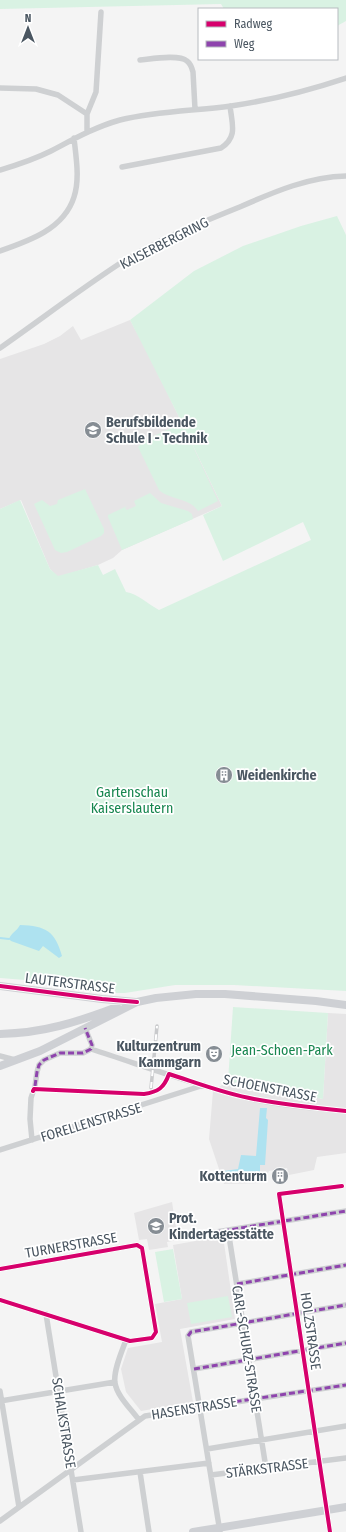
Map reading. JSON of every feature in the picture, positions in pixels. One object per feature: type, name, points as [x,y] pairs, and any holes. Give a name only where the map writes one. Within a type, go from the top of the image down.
[{"type":"main road","name":"LAUTERSTRASSE","points":[[0,986],[137,1002]]},
{"type":"main road","name":"LAUTERSTRASSE","points":[[0,1066],[40,1051],[137,1002],[166,996],[225,994],[316,1001],[346,1005]]},
{"type":"main road","name":"LAUTERSTRASSE","points":[[316,1001],[346,1000]]},
{"type":"main road","points":[[0,1034],[28,1033],[56,1028],[137,1002]]},
{"type":"main road","points":[[193,1532],[220,1530],[346,1507]]},
{"type":"street","points":[[86,132],[87,114],[96,92],[101,12]]},
{"type":"street","points":[[140,60],[180,58],[188,61],[192,66],[193,72],[195,109]]},
{"type":"street","points":[[0,170],[18,165],[50,151],[86,132],[109,124],[161,112],[230,106],[299,93],[346,78]]},
{"type":"street","points":[[0,88],[36,89],[58,95],[87,114]]},
{"type":"street","points":[[122,167],[221,148],[228,143],[232,137],[233,129],[230,106]]},
{"type":"street","points":[[0,251],[28,241],[46,231],[59,222],[68,210],[74,197],[77,179],[74,138]]},
{"type":"street","name":"KAISERBERGRING","points":[[0,348],[89,285],[120,264],[146,249],[212,218],[289,187],[314,179],[346,176]]},
{"type":"street","points":[[32,1140],[30,1119],[31,1098],[40,1065],[44,1060],[60,1053],[83,1053],[91,1049],[92,1045],[85,1028]]},
{"type":"street","name":"SCHOENSTRASSE","points":[[91,1049],[204,1085],[254,1099],[311,1108],[346,1111]]},
{"type":"street","points":[[0,1056],[17,1060]]},
{"type":"street","name":"FORELLENSTRASSE","points":[[0,1150],[204,1085]]},
{"type":"street","name":"HOLZSTRASSE","points":[[330,1532],[279,1194],[342,1186]]},
{"type":"street","points":[[179,1238],[346,1211]]},
{"type":"street","name":"CARL-SCHURZ-STRASSE","points":[[228,1230],[266,1468]]},
{"type":"street","name":"TURNERSTRASSE","points":[[0,1269],[137,1245],[142,1248],[143,1252],[156,1332],[152,1338],[130,1341],[126,1340]]},
{"type":"street","points":[[237,1284],[346,1265]]},
{"type":"street","points":[[0,1300],[126,1340],[116,1373],[115,1382],[118,1392],[139,1420]]},
{"type":"street","points":[[220,1530],[188,1336],[191,1332],[346,1305]]},
{"type":"street","name":"SCHALKSTRASSE","points":[[46,1314],[81,1532]]},
{"type":"street","points":[[194,1369],[346,1343]]},
{"type":"street","points":[[1,1401],[115,1382]]},
{"type":"street","name":"HASENSTRASSE","points":[[0,1521],[145,1416],[346,1384]]},
{"type":"street","points":[[0,1391],[19,1507]]},
{"type":"street","points":[[207,1449],[346,1426]]},
{"type":"street","name":"STÄRKSTRASSE","points":[[211,1475],[346,1458]]},
{"type":"street","points":[[73,1480],[210,1463]]},
{"type":"street","points":[[140,1472],[149,1532]]},
{"type":"shaded area","name":"Berufsbildende Schule I - Technik","points":[[130,320],[148,353],[222,506],[122,550],[113,558],[98,565],[58,577],[50,569],[21,500],[0,509],[0,359],[44,344],[60,336],[73,326],[81,340]]},
{"type":"shaded area","points":[[328,1013],[346,1014],[346,1153],[317,1157],[314,1170],[289,1175],[287,1168],[269,1171],[264,1183],[224,1184],[209,1139],[213,1091],[228,1081],[323,1099]]},
{"type":"shaded area","name":"Prot. Kindertagesstätte","points":[[172,1202],[178,1240],[167,1242],[168,1247],[149,1250],[147,1239],[139,1240],[134,1213]]},
{"type":"shaded area","points":[[223,1236],[235,1319],[180,1329],[193,1402],[141,1411],[126,1392],[121,1369],[128,1348],[162,1342],[155,1304],[182,1299],[173,1245]]},
{"type":"green space","points":[[0,0],[346,0],[346,21],[338,25],[338,8],[223,8],[221,4],[0,9]]},
{"type":"green space","name":"Gartenschau Kaiserslautern","points":[[337,216],[346,235],[346,991],[234,985],[175,985],[125,993],[105,993],[62,988],[38,981],[0,978],[0,509],[20,500],[50,569],[58,576],[98,565],[103,575],[115,569],[126,592],[139,597],[159,610],[311,540],[303,522],[223,561],[203,515],[222,506],[183,425],[218,501],[198,511],[185,501],[169,496],[159,490],[138,447],[143,441],[182,423],[130,320],[194,271],[243,246],[301,226]]},
{"type":"green space","points":[[85,489],[104,529],[104,533],[101,536],[67,552],[61,553],[55,550],[34,504],[42,500],[50,506],[57,504],[58,500]]},
{"type":"green space","points":[[150,493],[161,503],[188,511],[192,514],[193,519],[122,550],[108,515],[127,506],[125,508],[127,510],[136,506],[134,501]]},
{"type":"green space","name":"Jean-Schoen-Park","points":[[233,1007],[328,1013],[323,1099],[228,1081]]},
{"type":"green space","points":[[173,1249],[182,1299],[164,1302],[155,1252]]},
{"type":"green space","points":[[228,1296],[232,1317],[191,1324],[187,1303]]},
{"type":"water","points":[[20,925],[37,927],[48,932],[56,941],[62,956],[59,958],[43,946],[39,951],[11,941],[9,939],[10,937]]},
{"type":"water","points":[[260,1108],[267,1108],[266,1118],[268,1120],[265,1165],[260,1165],[260,1175],[262,1179],[226,1180],[222,1173],[224,1171],[238,1169],[241,1155],[256,1156]]},
{"type":"waterway","points":[[0,938],[9,939]]},
{"type":"railway","points":[[151,1088],[157,1026]]},
{"type":"marked path","points":[[35,1086],[39,1065],[44,1060],[60,1053],[83,1053],[91,1049],[92,1045],[85,1028]]},
{"type":"marked path","points":[[179,1238],[346,1211]]},
{"type":"marked path","points":[[237,1284],[346,1265]]},
{"type":"marked path","points":[[188,1336],[191,1332],[346,1305]]},
{"type":"marked path","points":[[194,1369],[346,1343]]},
{"type":"marked path","points":[[200,1407],[346,1385]]},
{"type":"cycle path","points":[[0,986],[137,1002]]},
{"type":"cycle path","points":[[33,1091],[34,1089],[144,1094],[153,1092],[163,1086],[169,1074],[243,1097],[289,1105],[346,1111]]},
{"type":"cycle path","points":[[330,1532],[279,1194],[342,1186]]},
{"type":"cycle path","points":[[0,1269],[137,1245],[142,1248],[156,1332],[152,1338],[130,1341],[0,1300]]},
{"type":"place","name":"Berufsbildende Schule I - Technik","points":[[93,430]]},
{"type":"place","name":"Weidenkirche","points":[[224,775]]},
{"type":"place","name":"Kulturzentrum Kammgarn","points":[[214,1054]]},
{"type":"place","name":"Kottenturm","points":[[280,1176]]},
{"type":"place","name":"Prot. Kindertagesstätte","points":[[156,1226]]}]
